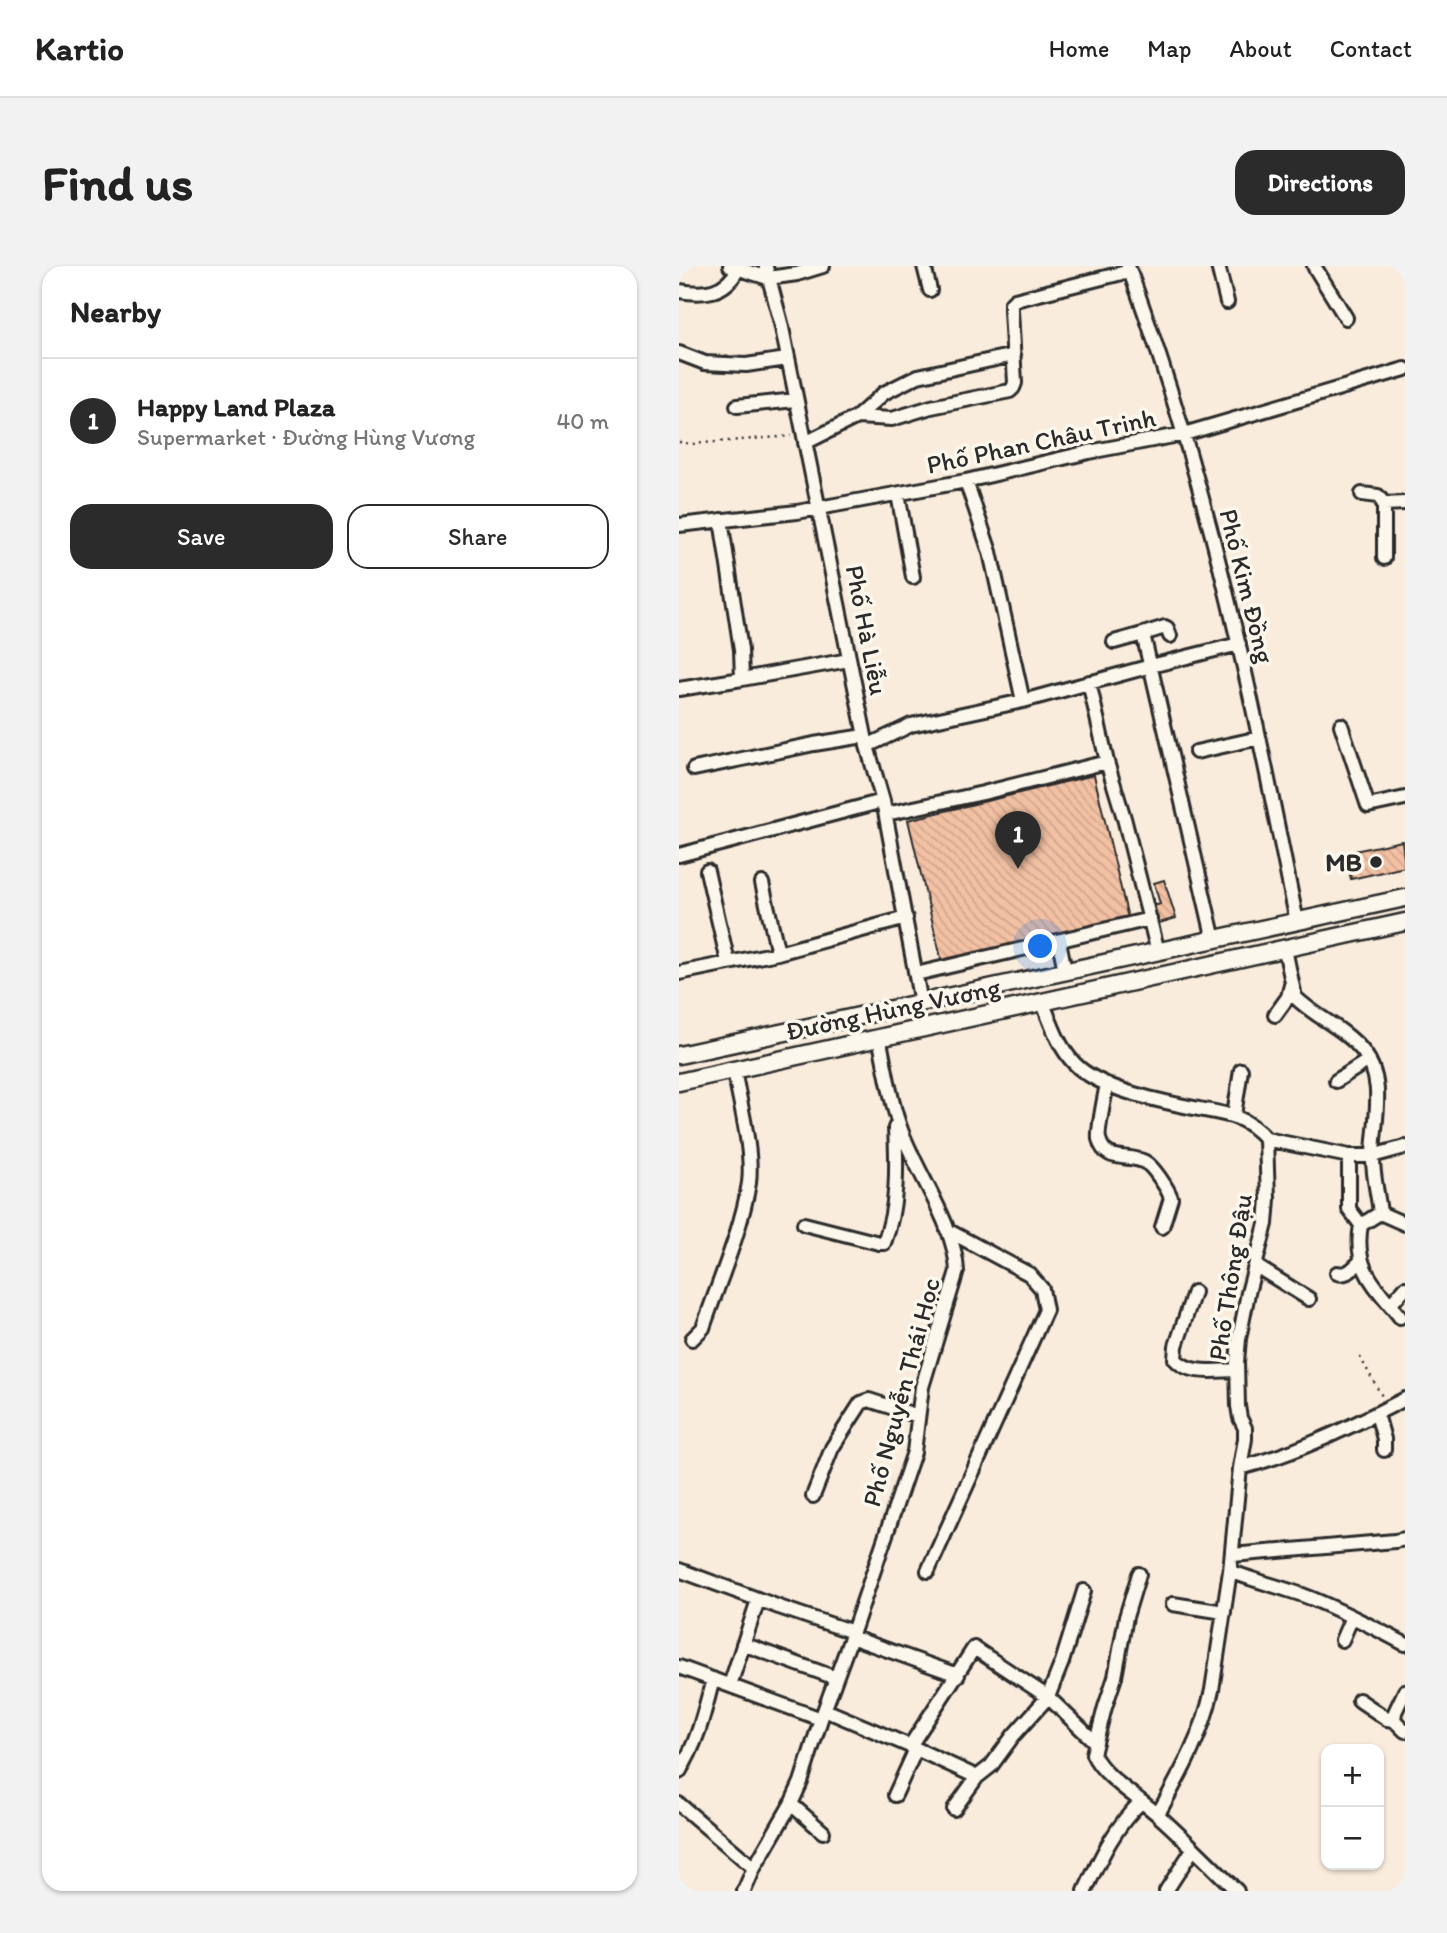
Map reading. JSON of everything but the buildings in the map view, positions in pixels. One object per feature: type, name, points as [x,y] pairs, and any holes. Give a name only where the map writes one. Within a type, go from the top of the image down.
[{"type":"main road","name":"Đường Hùng Vương","points":[[679,1055],[1405,898]]},
{"type":"main road","name":"Đường Hùng Vương","points":[[679,1082],[1405,922]]},
{"type":"main road","points":[[793,1030],[798,1055]]},
{"type":"street","points":[[679,291],[709,293],[721,288],[733,279],[734,268],[797,274],[823,266]]},
{"type":"street","points":[[924,266],[930,290]]},
{"type":"street","points":[[1218,266],[1227,302]]},
{"type":"street","points":[[1314,266],[1346,318]]},
{"type":"street","points":[[857,417],[892,419],[931,407],[1010,391],[1015,383],[1011,304],[1015,300],[1129,269]]},
{"type":"street","name":"Phố Kim Đồng","points":[[1129,269],[1184,434],[1219,564],[1239,644],[1297,922]]},
{"type":"street","name":"Phố Hà Liễu","points":[[765,272],[781,323],[866,741],[885,808],[921,1003]]},
{"type":"street","points":[[679,353],[705,363],[746,365],[787,359]]},
{"type":"street","points":[[804,439],[857,417],[884,393],[918,376],[1014,355]]},
{"type":"street","name":"Phố Phan Châu Trinh","points":[[679,525],[819,508],[966,481],[1089,452],[1184,434],[1405,369]]},
{"type":"street","points":[[737,406],[796,400]]},
{"type":"street","points":[[966,481],[990,552],[1023,701]]},
{"type":"street","points":[[898,494],[913,577]]},
{"type":"street","points":[[1362,494],[1378,496],[1384,504],[1384,558]]},
{"type":"street","points":[[1384,504],[1405,503]]},
{"type":"street","points":[[721,520],[741,650],[742,679]]},
{"type":"street","points":[[1114,642],[1165,627],[1170,636]]},
{"type":"street","points":[[1143,634],[1214,940]]},
{"type":"street","points":[[694,768],[866,741],[911,725],[1023,701],[1239,644]]},
{"type":"street","points":[[679,689],[849,660]]},
{"type":"street","points":[[1089,682],[1107,762],[1159,952]]},
{"type":"street","points":[[1341,725],[1368,806],[1405,798]]},
{"type":"street","points":[[1196,752],[1259,738]]},
{"type":"street","points":[[679,855],[885,808],[983,793],[1107,762]]},
{"type":"street","points":[[707,871],[728,962]]},
{"type":"street","points":[[762,883],[778,953]]},
{"type":"street","points":[[679,973],[778,953],[906,918]]},
{"type":"street","points":[[916,974],[1150,919]]},
{"type":"street","points":[[1059,941],[1065,971]]},
{"type":"street","points":[[1285,948],[1295,997],[1349,1036],[1363,1051],[1373,1069],[1379,1098],[1372,1156],[1380,1213]]},
{"type":"street","points":[[1275,1015],[1288,997],[1292,981]]},
{"type":"street","points":[[1042,1001],[1060,1044],[1072,1061],[1089,1076],[1107,1084],[1171,1103],[1234,1115],[1251,1124],[1266,1139],[1349,1156],[1372,1156],[1405,1147]]},
{"type":"street","name":"Phố Nguyễn Thái Học","points":[[744,1891],[754,1868],[791,1804],[852,1634],[914,1452],[922,1388],[957,1271],[947,1230],[898,1122],[879,1037]]},
{"type":"street","points":[[1336,1081],[1369,1060]]},
{"type":"street","points":[[692,1339],[703,1328],[738,1228],[749,1181],[748,1148],[734,1070]]},
{"type":"street","points":[[1234,1115],[1241,1070]]},
{"type":"street","points":[[1107,1084],[1098,1137],[1104,1151],[1109,1155],[1137,1159],[1151,1167],[1171,1198],[1162,1227]]},
{"type":"street","points":[[804,1224],[884,1243],[891,1224],[897,1174],[895,1128],[898,1122]]},
{"type":"street","name":"Phố Thông Đậu","points":[[1158,1814],[1179,1775],[1209,1707],[1230,1572],[1245,1439],[1238,1406],[1239,1339],[1267,1212],[1266,1139]]},
{"type":"street","points":[[1349,1156],[1349,1209],[1361,1225]]},
{"type":"street","points":[[1380,1213],[1361,1225],[1358,1241],[1361,1261],[1364,1272],[1400,1317]]},
{"type":"street","points":[[1380,1213],[1405,1224]]},
{"type":"street","points":[[928,1571],[1046,1310],[1042,1289],[1029,1273],[947,1230]]},
{"type":"street","points":[[1337,1273],[1348,1273],[1361,1261]]},
{"type":"street","points":[[1256,1266],[1309,1299]]},
{"type":"street","points":[[1390,1305],[1405,1288]]},
{"type":"street","points":[[1194,1292],[1176,1346],[1175,1359],[1197,1371],[1237,1370]]},
{"type":"street","points":[[1240,1468],[1269,1460],[1405,1399]]},
{"type":"street","points":[[813,1496],[832,1448],[861,1403],[869,1400],[918,1416]]},
{"type":"street","points":[[1383,1411],[1384,1450]]},
{"type":"street","points":[[1232,1555],[1405,1539]]},
{"type":"street","points":[[679,1570],[958,1675]]},
{"type":"street","points":[[1230,1572],[1311,1598],[1405,1644]]},
{"type":"street","points":[[1139,1574],[1125,1618],[1115,1677],[1093,1754],[1140,1802],[1158,1814],[1237,1891]]},
{"type":"street","points":[[954,1809],[977,1777],[991,1766],[1013,1736],[1048,1698],[1084,1591]]},
{"type":"street","points":[[730,1685],[758,1600]]},
{"type":"street","points":[[1173,1604],[1224,1612]]},
{"type":"street","points":[[1342,1640],[1352,1617]]},
{"type":"street","points":[[743,1644],[836,1678]]},
{"type":"street","points":[[895,1796],[913,1747],[937,1704],[975,1648],[1048,1698],[1095,1743]]},
{"type":"street","points":[[679,1667],[823,1714],[913,1747],[977,1777]]},
{"type":"street","points":[[679,1772],[697,1740],[713,1679]]},
{"type":"street","points":[[1394,1720],[1405,1691]]},
{"type":"street","points":[[1359,1700],[1394,1720],[1405,1731]]},
{"type":"street","points":[[1085,1891],[1119,1826],[1140,1802]]},
{"type":"street","points":[[679,1804],[754,1868]]},
{"type":"street","points":[[791,1804],[823,1832]]},
{"type":"street","points":[[1166,1891],[1193,1849]]},
{"type":"path","points":[[679,442],[691,444],[804,439]]},
{"type":"path","points":[[1360,1357],[1383,1411]]},
{"type":"place","name":"MB","points":[[1376,862]]},
{"type":"place","name":"Happy Land Plaza","points":[[1018,869]]}]
